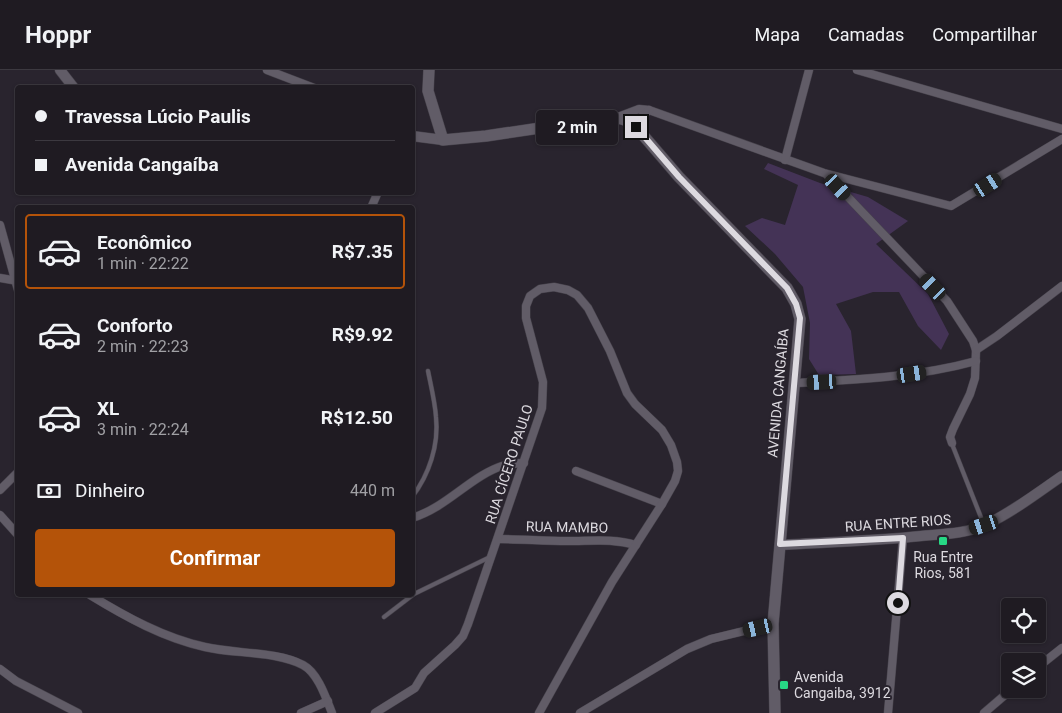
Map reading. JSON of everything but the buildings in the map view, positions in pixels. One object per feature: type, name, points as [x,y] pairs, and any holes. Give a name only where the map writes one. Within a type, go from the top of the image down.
[{"type":"main road","points":[[429,70],[428,91],[443,140],[486,136],[618,117]]},
{"type":"main road","name":"AVENIDA CANGAÍBA","points":[[618,117],[636,127],[679,177],[787,288],[796,304],[800,318],[773,624],[776,713]]},
{"type":"street","points":[[60,70],[72,85]]},
{"type":"street","points":[[267,70],[306,85]]},
{"type":"street","points":[[785,160],[809,70]]},
{"type":"street","points":[[857,70],[1062,129]]},
{"type":"street","points":[[618,117],[639,109],[649,110],[824,173],[952,206],[1062,139]]},
{"type":"street","points":[[636,127],[640,118],[649,110]]},
{"type":"street","points":[[415,136],[443,140]]},
{"type":"street","points":[[824,173],[947,301],[973,342],[976,350],[975,378],[970,394],[950,437],[952,443]]},
{"type":"street","points":[[0,225],[15,278]]},
{"type":"street","points":[[0,278],[15,281]]},
{"type":"street","points":[[976,350],[1062,286]]},
{"type":"street","name":"RUA CÍCERO PAULO","points":[[375,713],[415,688],[424,673],[463,636],[542,408],[543,382],[526,318],[526,306],[530,296],[540,289],[554,287],[568,290],[577,295],[588,308],[610,351],[627,393],[635,404],[662,430],[672,445],[678,471],[675,481],[662,504],[612,582],[539,713]]},
{"type":"street","points":[[795,383],[912,374],[976,361]]},
{"type":"street","points":[[415,517],[434,509],[488,472],[505,465],[524,463]]},
{"type":"street","points":[[576,471],[662,504]]},
{"type":"street","points":[[0,490],[15,475]]},
{"type":"street","name":"RUA ENTRE RIOS","points":[[780,544],[903,538],[962,532],[984,525],[1028,500],[1062,476]]},
{"type":"street","points":[[0,515],[15,532]]},
{"type":"street","points":[[888,713],[903,538]]},
{"type":"street","name":"RUA MAMBO","points":[[498,539],[566,541],[610,539],[636,545]]},
{"type":"street","points":[[93,597],[128,617],[185,642],[280,658],[304,666],[315,677],[328,701],[332,713]]},
{"type":"street","points":[[580,713],[687,649],[711,639],[773,624]]},
{"type":"street","points":[[1046,660],[1062,648]]},
{"type":"street","points":[[0,669],[16,681],[78,713]]},
{"type":"street","points":[[984,713],[1002,698]]},
{"type":"street","points":[[301,713],[328,701]]},
{"type":"lane","points":[[415,493],[427,473],[435,446],[436,417],[428,371]]},
{"type":"lane","points":[[952,443],[984,525]]},
{"type":"lane","points":[[415,594],[492,556]]},
{"type":"lane","points":[[384,617],[410,597]]},
{"type":"shaded area","points":[[768,163],[820,183],[868,197],[908,221],[876,244],[928,294],[949,334],[941,350],[918,326],[899,292],[873,292],[836,304],[851,331],[856,374],[819,375],[809,359],[810,323],[803,287],[775,254],[745,226],[762,218],[785,225],[798,185],[764,169]]},
{"type":"place","name":"Rua Entre Rios, 581","points":[[943,541]]},
{"type":"place","name":"Avenida Cangaiba, 3912","points":[[784,685]]},
{"type":"route","points":[[636,127],[679,177],[787,288],[796,304],[800,318],[780,544],[903,538],[898,603]]}]
